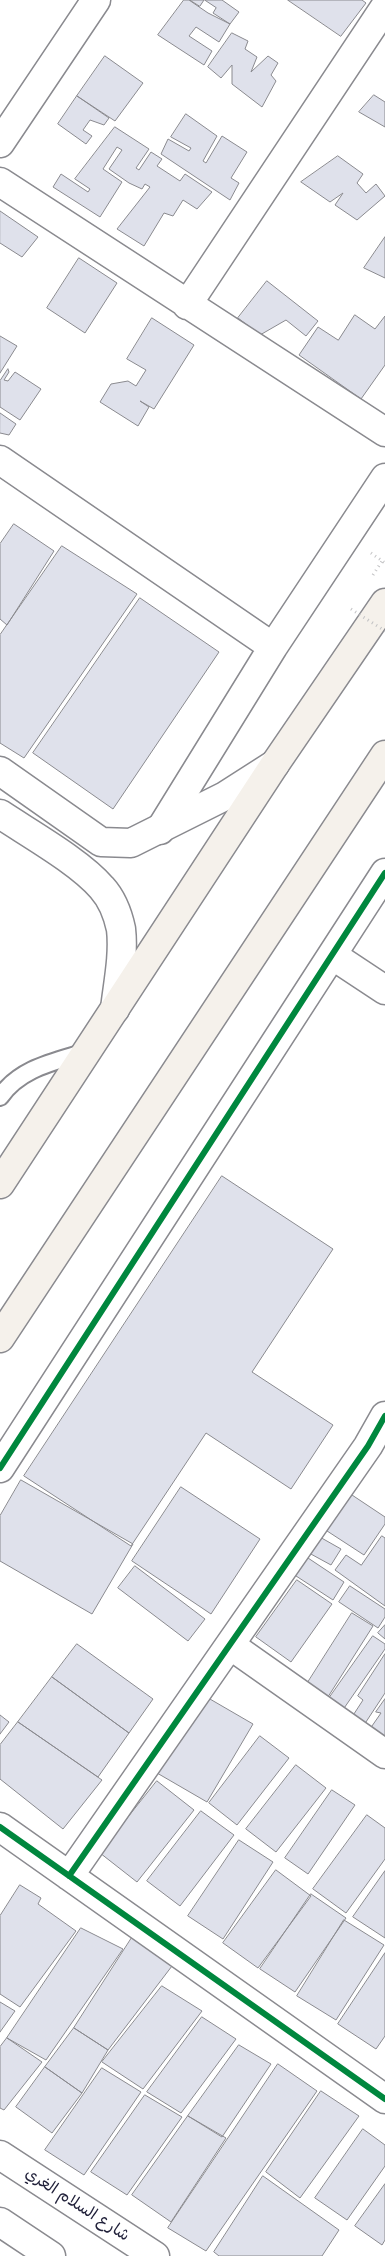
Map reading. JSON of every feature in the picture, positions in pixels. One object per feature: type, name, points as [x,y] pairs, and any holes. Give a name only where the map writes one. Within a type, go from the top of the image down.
[{"type":"main road","points":[[0,1184],[275,764],[385,603]]},
{"type":"main road","points":[[0,1338],[385,755]]},
{"type":"street","points":[[0,143],[96,0]]},
{"type":"street","points":[[187,305],[385,7]]},
{"type":"street","points":[[0,182],[385,432]]},
{"type":"street","points":[[0,460],[273,647]]},
{"type":"street","points":[[160,830],[273,647],[385,478]]},
{"type":"street","points":[[0,771],[101,842],[131,843],[226,796],[275,764]]},
{"type":"street","points":[[0,814],[87,873],[103,888],[114,907],[120,928],[122,950],[115,1009]]},
{"type":"street","points":[[0,1468],[385,873]]},
{"type":"street","points":[[332,955],[385,990]]},
{"type":"street","points":[[69,1876],[230,1645],[376,1452],[385,1416]]},
{"type":"street","points":[[230,1645],[385,1754]]},
{"type":"street","points":[[0,1826],[385,2099]]},
{"type":"street","name":"شارع السلام الغري","points":[[0,2154],[155,2256]]},
{"type":"street","points":[[0,2222],[51,2256]]},
{"type":"lane","points":[[0,1097],[7,1088],[28,1071],[87,1051]]},
{"type":"path","points":[[351,609],[385,631]]},
{"type":"building","points":[[184,0],[189,0],[208,13],[230,24],[219,42],[196,27],[189,36],[212,51],[204,65],[158,35]]},
{"type":"building","points":[[190,0],[204,0],[200,6]]},
{"type":"building","points":[[205,0],[222,0],[239,12],[230,24],[213,13],[216,8]]},
{"type":"building","points":[[288,0],[362,0],[366,3],[341,36]]},
{"type":"building","points":[[232,33],[248,41],[245,49],[257,57],[251,72],[268,56],[278,63],[271,75],[276,81],[262,107],[232,84],[232,65],[221,78],[208,67]]},
{"type":"building","points":[[105,56],[143,83],[115,121],[77,96]]},
{"type":"building","points":[[374,95],[385,102],[385,127],[359,112]]},
{"type":"building","points":[[77,96],[109,118],[104,125],[90,120],[83,130],[92,136],[86,144],[58,124]]},
{"type":"building","points":[[186,114],[217,136],[203,161],[206,163],[222,136],[247,152],[231,178],[239,183],[230,200],[161,154],[168,139],[189,151],[191,148],[171,137]]},
{"type":"building","points":[[115,127],[149,149],[136,168],[139,170],[151,152],[162,159],[157,166],[180,181],[185,174],[212,192],[197,209],[183,200],[173,216],[164,213],[144,246],[117,229],[150,187],[145,184],[142,189],[129,183],[109,169],[122,150],[117,147],[103,169],[122,182],[100,217],[53,187],[61,174],[88,192],[90,189],[75,179]]},
{"type":"building","points":[[338,156],[363,174],[357,183],[366,193],[376,184],[385,196],[357,220],[335,205],[343,193],[330,202],[301,182]]},
{"type":"building","points":[[0,211],[38,237],[22,257],[0,243]]},
{"type":"building","points":[[385,237],[385,278],[364,268]]},
{"type":"building","points":[[79,258],[117,283],[85,333],[47,308]]},
{"type":"building","points":[[267,281],[318,321],[306,336],[286,320],[260,335],[238,318]]},
{"type":"building","points":[[355,315],[375,329],[385,316],[385,365],[361,399],[299,355],[318,327],[338,340]]},
{"type":"building","points":[[152,318],[194,345],[154,409],[140,401],[149,407],[138,426],[100,402],[111,384],[128,381],[136,386],[146,370],[127,359]]},
{"type":"building","points":[[0,336],[17,346],[0,373]]},
{"type":"building","points":[[8,369],[9,372],[4,380],[8,381],[15,372],[41,389],[20,420],[0,407],[0,381]]},
{"type":"building","points":[[0,413],[16,424],[9,435],[0,433]]},
{"type":"building","points":[[14,524],[54,551],[7,625],[0,619],[0,544]]},
{"type":"building","points":[[62,546],[137,594],[24,758],[0,743],[0,635]]},
{"type":"building","points":[[140,598],[219,652],[113,809],[33,753]]},
{"type":"building","points":[[222,1176],[333,1249],[252,1372],[333,1425],[291,1489],[206,1433],[131,1546],[24,1476]]},
{"type":"building","points":[[21,1480],[133,1544],[92,1614],[0,1561],[0,1516]]},
{"type":"building","points":[[181,1487],[260,1539],[211,1614],[132,1561]]},
{"type":"building","points":[[349,1493],[385,1517],[385,1524],[364,1555],[324,1529]]},
{"type":"building","points":[[318,1536],[341,1549],[331,1565],[309,1553]]},
{"type":"building","points":[[382,1536],[385,1538],[385,1606],[335,1570],[346,1555],[361,1565]]},
{"type":"building","points":[[305,1556],[344,1582],[333,1600],[293,1574]]},
{"type":"building","points":[[135,1566],[205,1619],[188,1641],[118,1588]]},
{"type":"building","points":[[297,1580],[332,1604],[291,1662],[256,1637]]},
{"type":"building","points":[[350,1586],[385,1609],[385,1617],[378,1628],[339,1602]]},
{"type":"building","points":[[352,1613],[373,1626],[326,1700],[305,1687]]},
{"type":"building","points":[[385,1625],[385,1639],[378,1633]]},
{"type":"building","points":[[373,1636],[385,1644],[385,1649],[340,1714],[325,1704]]},
{"type":"building","points":[[77,1644],[153,1699],[129,1733],[52,1677]]},
{"type":"building","points":[[385,1654],[385,1693],[362,1728],[350,1720],[363,1700],[358,1696]]},
{"type":"building","points":[[52,1677],[129,1733],[98,1777],[18,1722]]},
{"type":"building","points":[[203,1695],[253,1724],[207,1802],[157,1773]]},
{"type":"building","points":[[385,1699],[385,1743],[365,1736],[381,1713],[376,1712]]},
{"type":"building","points":[[0,1715],[9,1722],[0,1734]]},
{"type":"building","points":[[18,1722],[102,1780],[63,1829],[0,1779],[0,1745]]},
{"type":"building","points":[[260,1736],[289,1758],[237,1825],[209,1803]]},
{"type":"building","points":[[296,1765],[326,1788],[276,1852],[246,1829]]},
{"type":"building","points":[[157,1781],[194,1810],[137,1882],[100,1853]]},
{"type":"building","points":[[332,1790],[355,1805],[308,1874],[285,1858]]},
{"type":"building","points":[[201,1811],[234,1835],[180,1906],[147,1881]]},
{"type":"building","points":[[367,1815],[385,1828],[385,1859],[346,1913],[313,1889]]},
{"type":"building","points":[[239,1840],[273,1862],[223,1939],[188,1916]]},
{"type":"building","points":[[276,1870],[311,1896],[258,1968],[223,1943]]},
{"type":"building","points":[[385,1871],[385,1938],[353,1917]]},
{"type":"building","points":[[20,1885],[41,1898],[38,1904],[76,1931],[20,2007],[0,1994],[0,1916]]},
{"type":"building","points":[[311,1894],[346,1918],[295,1992],[260,1969]]},
{"type":"building","points":[[344,1920],[384,1945],[336,2020],[297,1996]]},
{"type":"building","points":[[81,1928],[123,1949],[46,2060],[7,2038]]},
{"type":"building","points":[[133,1936],[172,1966],[108,2050],[74,2028]]},
{"type":"building","points":[[385,1953],[385,2036],[376,2049],[338,2024]]},
{"type":"building","points":[[162,1986],[202,2011],[143,2089],[102,2062]]},
{"type":"building","points":[[0,2002],[15,2011],[0,2032]]},
{"type":"building","points":[[202,2017],[236,2039],[181,2113],[147,2092]]},
{"type":"building","points":[[74,2028],[108,2050],[82,2093],[45,2067]]},
{"type":"building","points":[[7,2038],[42,2062],[4,2110],[0,2108],[0,2047]]},
{"type":"building","points":[[239,2045],[271,2064],[222,2137],[188,2116]]},
{"type":"building","points":[[278,2064],[317,2091],[206,2251],[168,2228]]},
{"type":"building","points":[[45,2067],[82,2093],[52,2133],[16,2107]]},
{"type":"building","points":[[102,2068],[141,2092],[84,2175],[45,2150]]},
{"type":"building","points":[[321,2091],[359,2116],[300,2198],[266,2172]]},
{"type":"building","points":[[145,2095],[182,2117],[127,2195],[91,2172]]},
{"type":"building","points":[[188,2116],[226,2138],[171,2222],[132,2195]]},
{"type":"building","points":[[363,2129],[385,2145],[385,2166],[347,2220],[315,2198]]},
{"type":"building","points":[[263,2176],[339,2230],[322,2256],[219,2256],[214,2252]]},
{"type":"building","points":[[385,2184],[385,2240],[382,2245],[355,2226]]},
{"type":"cycle path","points":[[0,1468],[385,873]]},
{"type":"cycle path","points":[[69,1876],[368,1446],[385,1416]]},
{"type":"cycle path","points":[[0,1827],[385,2099]]}]
